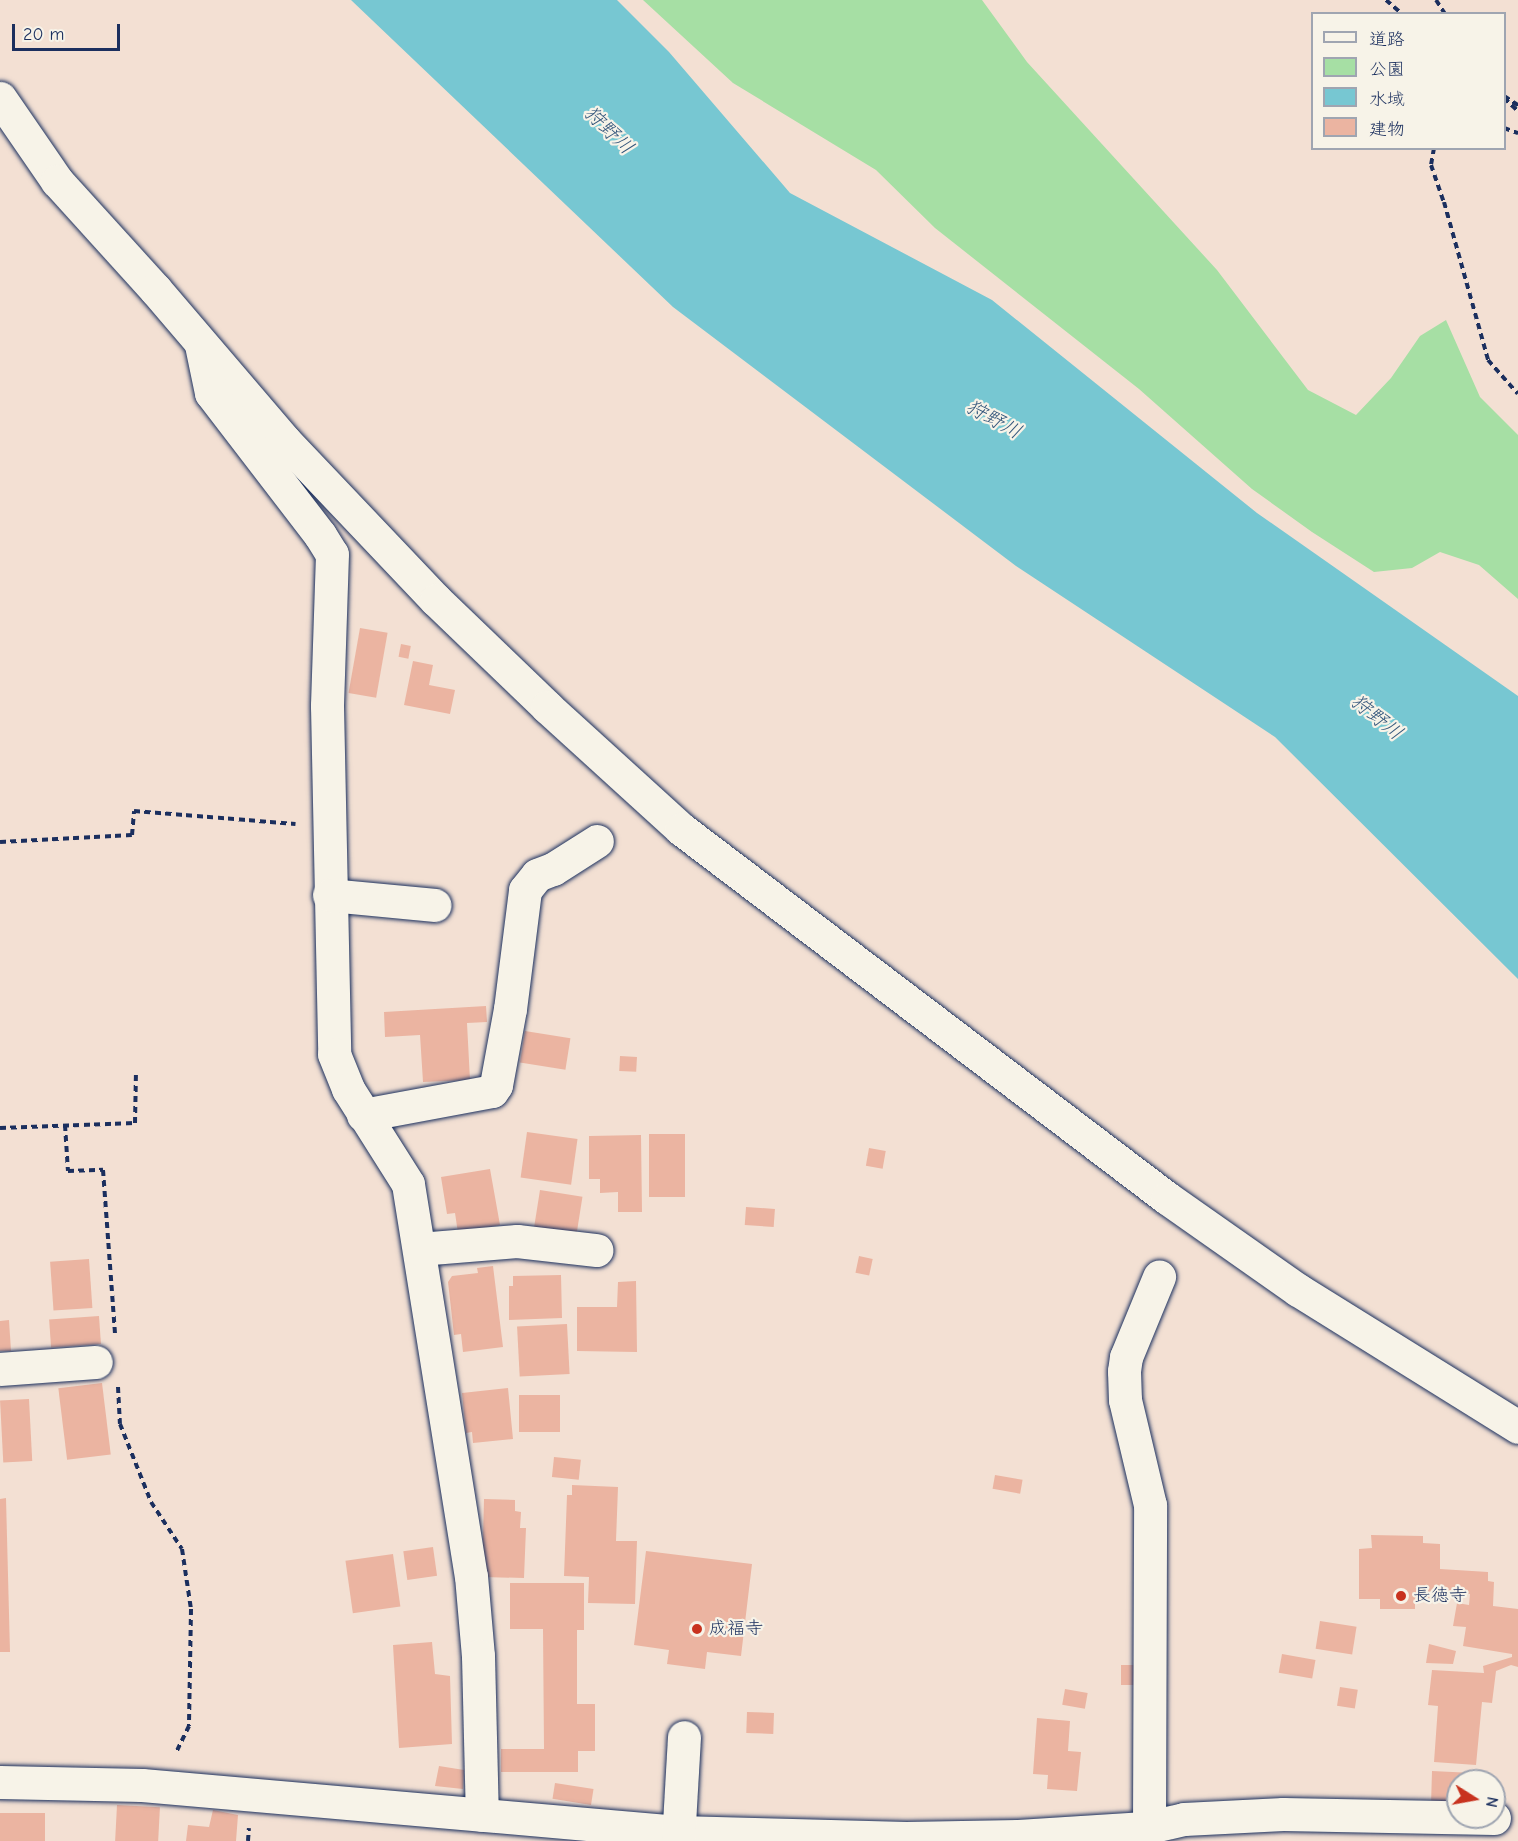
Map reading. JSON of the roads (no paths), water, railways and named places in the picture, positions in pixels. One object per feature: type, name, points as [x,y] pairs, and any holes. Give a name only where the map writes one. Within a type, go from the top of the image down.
[{"type":"street","points":[[0,98],[57,181],[200,341],[285,441],[436,600],[547,707],[681,829],[1167,1198],[1298,1290],[1518,1426]]},
{"type":"street","points":[[200,341],[211,393],[320,535],[332,554],[327,706],[329,895],[334,1054],[348,1089],[408,1184],[471,1576],[478,1656],[482,1815]]},
{"type":"street","points":[[363,1115],[492,1091],[496,1085],[510,1009],[525,890],[537,875],[553,869],[597,842]]},
{"type":"street","points":[[329,895],[435,905]]},
{"type":"street","points":[[419,1249],[517,1241],[596,1250]]},
{"type":"street","points":[[1149,1827],[1150,1505],[1125,1400],[1124,1371],[1126,1357],[1159,1277]]},
{"type":"street","points":[[0,1369],[110,1362]]},
{"type":"street","points":[[678,1836],[684,1737]]},
{"type":"street","points":[[0,1782],[160,1786],[482,1815],[678,1836],[906,1838],[1018,1836],[1149,1827],[1184,1819],[1283,1814],[1399,1828],[1446,1823]]},
{"type":"water","name":"狩野川","points":[[351,0],[617,0],[669,52],[790,193],[992,300],[1257,513],[1518,696],[1518,979],[1275,737],[1016,566],[673,307]]},
{"type":"place","name":"長徳寺","points":[[1401,1596]]},
{"type":"place","name":"成福寺","points":[[697,1629]]}]
